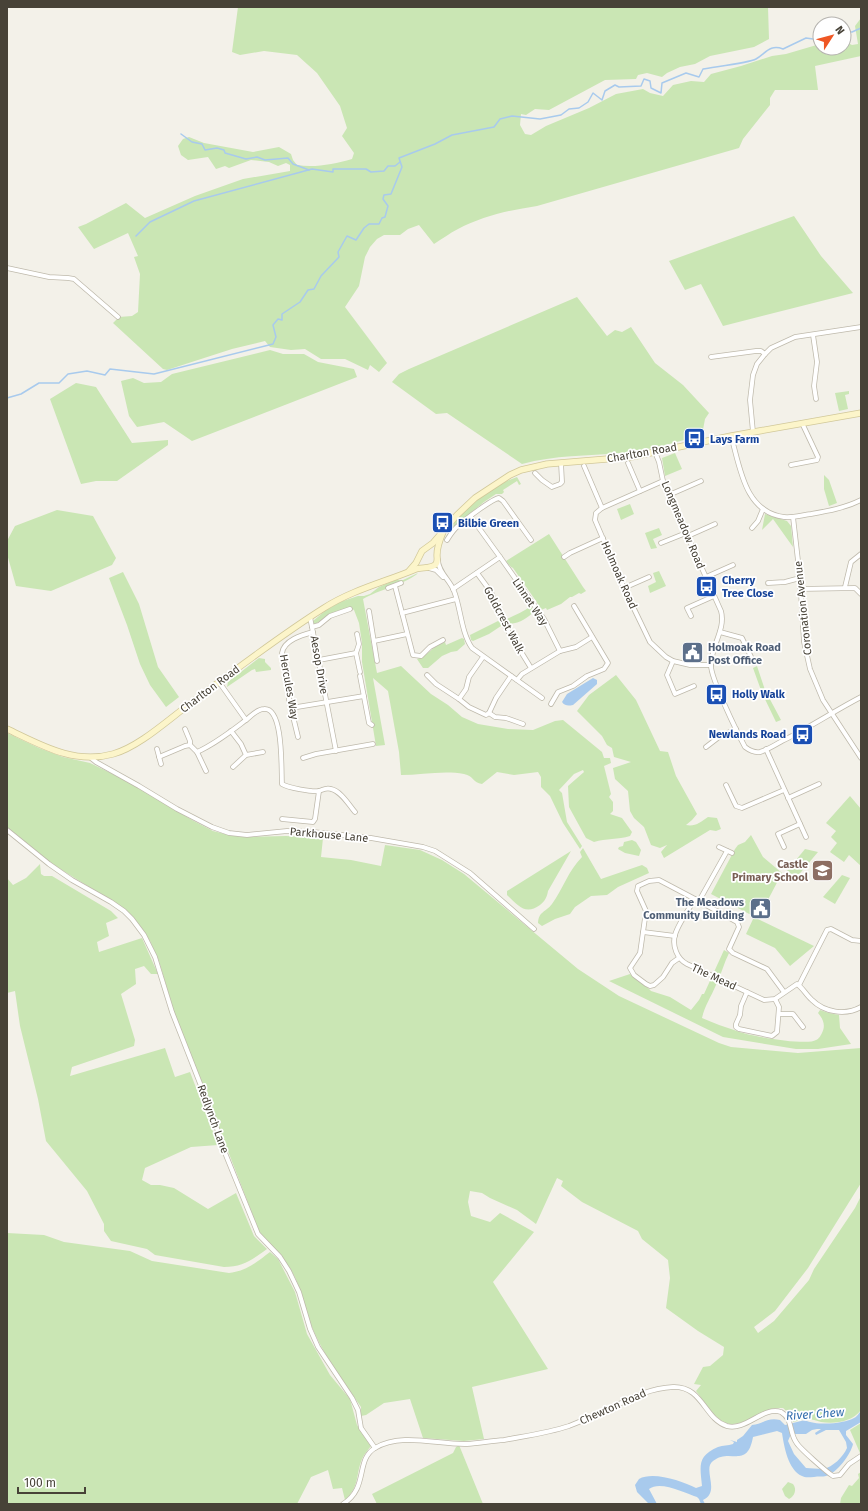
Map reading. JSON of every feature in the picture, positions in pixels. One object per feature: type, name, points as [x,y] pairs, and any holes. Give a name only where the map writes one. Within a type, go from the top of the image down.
[{"type":"street","points":[[7,268],[49,277],[74,279],[118,316]]},
{"type":"street","points":[[753,432],[750,400],[753,376],[757,364],[764,354],[783,341],[795,337],[861,326]]},
{"type":"street","points":[[814,334],[817,362],[814,386],[816,399]]},
{"type":"street","points":[[711,357],[756,351],[761,351],[764,354]]},
{"type":"street","name":"Charlton Road","points":[[406,573],[416,563],[422,551],[434,543],[457,515],[475,498],[510,475],[533,466],[614,459],[802,423],[861,414]]},
{"type":"street","points":[[791,466],[813,462],[817,460],[818,457],[802,423]]},
{"type":"street","points":[[731,436],[742,479],[748,493],[764,509],[779,516],[793,517],[839,509],[861,500]]},
{"type":"street","name":"Longmeadow Road","points":[[654,452],[664,481],[722,616],[720,632],[712,654],[711,665]]},
{"type":"street","points":[[535,473],[552,487],[555,486],[562,482],[561,463]]},
{"type":"street","points":[[628,463],[640,491]]},
{"type":"street","points":[[584,466],[602,508],[664,481]]},
{"type":"street","points":[[670,495],[701,481]]},
{"type":"street","points":[[447,540],[459,525],[496,498],[501,499],[531,540]]},
{"type":"street","name":"Holmoak Road","points":[[602,508],[596,513],[595,520],[624,588],[650,642],[666,657],[673,661],[690,665],[711,665]]},
{"type":"street","points":[[752,528],[758,521],[764,509]]},
{"type":"street","name":"Linnet Way","points":[[471,517],[544,619],[560,651]]},
{"type":"street","name":"Coronation Avenue","points":[[793,517],[800,578],[806,654],[814,681],[824,700],[861,758]]},
{"type":"street","points":[[661,544],[715,524]]},
{"type":"street","name":"Charlton Road","points":[[7,729],[60,753],[81,758],[104,756],[122,751],[155,730],[268,646],[332,603],[355,592],[435,564],[439,541],[443,532]]},
{"type":"street","points":[[564,557],[603,538]]},
{"type":"street","points":[[425,549],[431,549],[435,552],[439,568],[453,589],[469,643],[472,648],[542,698]]},
{"type":"street","points":[[845,587],[851,562],[861,554]]},
{"type":"street","points":[[419,557],[421,564],[436,570],[447,580]]},
{"type":"street","points":[[453,589],[500,557]]},
{"type":"street","points":[[706,577],[733,565]]},
{"type":"street","name":"Goldcrest Walk","points":[[477,573],[491,592],[505,626],[531,668]]},
{"type":"street","points":[[624,588],[649,577]]},
{"type":"street","points":[[768,583],[785,582],[800,578]]},
{"type":"street","points":[[388,588],[401,583]]},
{"type":"street","points":[[395,586],[411,651],[414,656],[421,656],[430,647],[443,640]]},
{"type":"street","points":[[800,590],[845,587],[855,588],[861,594]]},
{"type":"street","points":[[691,616],[687,608],[714,596]]},
{"type":"street","points":[[402,613],[456,599]]},
{"type":"street","points":[[551,704],[558,692],[573,686],[587,676],[607,667],[608,661],[574,606]]},
{"type":"street","name":"Aesop Drive","points":[[313,629],[330,616],[350,610]]},
{"type":"street","points":[[368,611],[377,661]]},
{"type":"street","name":"Aesop Drive","points":[[310,617],[336,751]]},
{"type":"street","name":"Hercules Way","points":[[298,737],[291,708],[282,650],[286,644],[313,629]]},
{"type":"street","points":[[720,632],[742,638],[754,664]]},
{"type":"street","points":[[357,634],[359,644],[356,653],[369,723],[372,725]]},
{"type":"street","points":[[374,641],[407,634]]},
{"type":"street","points":[[517,680],[522,674],[560,651],[568,648],[575,648],[592,637]]},
{"type":"street","points":[[319,660],[356,653]]},
{"type":"street","points":[[459,700],[466,689],[469,677],[483,657]]},
{"type":"street","points":[[673,661],[667,675],[675,694],[694,686]]},
{"type":"street","points":[[711,665],[714,680],[745,747],[749,750],[760,752],[805,730],[832,713],[861,698]]},
{"type":"street","points":[[427,675],[436,684],[469,707],[486,715],[489,713],[495,717],[506,718],[523,724]]},
{"type":"street","points":[[489,713],[496,698],[512,676]]},
{"type":"street","points":[[218,682],[246,720]]},
{"type":"street","points":[[326,703],[364,696]]},
{"type":"street","name":"Aesop Drive","points":[[291,708],[326,703]]},
{"type":"street","points":[[197,752],[211,745],[262,709],[269,709],[275,715],[279,734],[283,772],[282,784],[297,789],[319,791],[323,788],[331,788],[355,812]]},
{"type":"street","points":[[185,729],[190,745],[197,752],[206,771]]},
{"type":"street","points":[[706,747],[719,737],[736,729]]},
{"type":"street","points":[[231,731],[241,744],[246,755]]},
{"type":"street","points":[[303,758],[316,754],[373,744]]},
{"type":"street","points":[[160,757],[190,745]]},
{"type":"street","points":[[157,749],[161,764]]},
{"type":"street","points":[[766,749],[806,837]]},
{"type":"street","points":[[233,767],[246,755],[263,752]]},
{"type":"street","name":"Parkhouse Lane","points":[[91,758],[177,809],[212,828],[229,833],[247,835],[287,831],[313,832],[371,838],[423,846],[435,851],[470,873],[534,929]]},
{"type":"street","points":[[788,798],[819,784]]},
{"type":"street","points":[[726,785],[736,806],[742,808],[784,790]]},
{"type":"street","points":[[282,819],[313,822],[315,819],[319,791]]},
{"type":"street","points":[[784,847],[778,834],[800,824]]},
{"type":"street","name":"Redlynch Lane","points":[[7,830],[48,864],[124,911],[144,935],[155,957],[172,1012],[214,1119],[223,1148],[258,1234],[280,1257],[289,1271],[299,1292],[310,1329],[318,1347],[352,1398],[358,1410],[361,1428],[375,1448]]},
{"type":"street","points":[[719,847],[732,853]]},
{"type":"street","points":[[643,932],[675,936],[727,851]]},
{"type":"street","points":[[679,958],[672,963],[665,974],[654,985],[650,986],[634,975],[630,968],[640,953],[646,911],[637,891],[638,886],[649,881],[659,880],[737,922],[739,927],[729,949],[733,953],[767,969],[784,992]]},
{"type":"street","points":[[798,985],[827,930],[831,928],[852,940],[861,941]]},
{"type":"street","name":"The Mead","points":[[675,936],[676,953],[679,958],[687,964],[764,1000],[775,999]]},
{"type":"street","points":[[747,992],[741,1006],[736,1027],[739,1029],[772,1036],[777,1032],[779,1014],[779,1007],[775,999],[795,984],[798,985]]},
{"type":"street","points":[[798,985],[815,1003],[832,1011],[850,1011],[861,1007]]},
{"type":"street","points":[[779,1014],[793,1014],[803,1027]]},
{"type":"street","name":"Chewton Road","points":[[375,1448],[391,1442],[407,1440],[467,1444],[503,1440],[550,1430],[577,1422],[635,1396],[652,1390],[674,1387],[687,1389],[695,1394],[717,1420],[726,1426],[737,1426],[775,1411],[784,1413],[788,1417],[793,1436],[798,1446],[823,1467],[831,1476],[835,1477],[840,1475],[849,1464],[861,1456]]},
{"type":"street","points":[[344,1504],[358,1488],[364,1463],[375,1448]]},
{"type":"green space","points":[[238,7],[768,7],[769,39],[754,47],[710,56],[695,64],[680,67],[662,77],[647,73],[638,75],[636,79],[605,80],[549,110],[535,109],[526,115],[521,114],[520,125],[525,134],[531,135],[546,126],[589,108],[616,94],[643,89],[650,93],[663,96],[673,85],[691,81],[704,82],[711,74],[772,56],[786,54],[812,46],[812,56],[852,56],[852,45],[858,44],[855,26],[861,18],[861,56],[815,66],[818,90],[775,90],[770,98],[770,105],[743,139],[739,148],[537,206],[487,217],[467,224],[434,244],[419,225],[408,229],[400,235],[384,235],[377,239],[370,247],[365,257],[359,286],[345,307],[387,363],[379,372],[370,365],[368,370],[345,359],[321,359],[305,349],[291,350],[270,347],[265,341],[232,349],[167,370],[163,369],[113,323],[119,317],[132,316],[138,312],[140,274],[134,257],[138,256],[128,233],[94,249],[78,227],[126,203],[145,218],[195,196],[243,179],[290,171],[290,165],[286,163],[278,166],[269,162],[251,160],[229,168],[225,166],[216,169],[208,157],[188,160],[181,155],[178,146],[183,139],[189,137],[204,143],[253,152],[279,147],[291,154],[297,165],[304,166],[324,165],[352,159],[354,153],[342,136],[347,128],[340,106],[317,73],[297,55],[264,51],[240,55],[232,52]]},
{"type":"green space","points":[[794,216],[821,256],[853,293],[723,326],[701,284],[685,290],[669,261]]},
{"type":"green space","points":[[577,297],[607,336],[615,330],[622,332],[631,327],[655,363],[683,385],[709,413],[705,419],[702,435],[641,450],[621,453],[559,457],[522,464],[447,413],[436,414],[392,382],[399,374],[409,369]]},
{"type":"green space","points":[[270,350],[283,354],[304,354],[318,362],[354,369],[357,377],[192,441],[164,422],[137,427],[129,416],[121,381],[133,378],[144,383],[161,382],[172,374]]},
{"type":"green space","points":[[76,383],[96,387],[132,443],[168,440],[168,445],[117,481],[96,481],[81,484],[50,399]]},
{"type":"green space","points":[[849,391],[849,394],[845,395],[848,409],[839,411],[835,393]]},
{"type":"green space","points":[[675,453],[682,469],[665,476],[662,458]]},
{"type":"green space","points":[[824,475],[829,480],[837,503],[829,506],[824,489]]},
{"type":"green space","points":[[517,477],[521,484],[519,485],[517,481],[503,490],[504,492],[502,494],[496,494],[484,502],[456,525],[444,540],[456,520],[477,499],[502,483]]},
{"type":"green space","points":[[630,504],[634,514],[621,520],[617,509]]},
{"type":"green space","points":[[57,510],[93,516],[116,558],[112,565],[51,591],[16,586],[7,554],[7,541],[15,526]]},
{"type":"green space","points":[[765,514],[787,521],[791,526],[793,547],[773,519],[762,530]]},
{"type":"green space","points":[[659,528],[662,535],[653,539],[657,548],[651,549],[645,533]]},
{"type":"green space","points":[[549,534],[586,591],[570,597],[561,604],[547,610],[546,608],[541,610],[513,568],[506,561]]},
{"type":"green space","points":[[659,571],[666,586],[650,593],[648,586],[656,582],[653,573]]},
{"type":"green space","points":[[123,572],[139,604],[158,667],[179,697],[166,707],[150,685],[140,664],[109,578]]},
{"type":"green space","points":[[418,573],[408,580],[363,599],[377,673],[401,666],[431,694],[448,705],[462,717],[478,724],[508,729],[533,730],[555,721],[563,720],[602,752],[604,758],[610,758],[611,763],[604,766],[611,794],[609,797],[613,802],[613,811],[610,814],[622,818],[632,832],[630,836],[594,842],[586,838],[569,807],[568,786],[584,772],[583,770],[574,774],[559,790],[562,793],[567,822],[582,846],[580,849],[563,823],[550,796],[541,787],[541,777],[538,772],[514,775],[497,772],[482,784],[470,776],[456,773],[401,775],[399,752],[388,691],[373,678],[385,745],[376,746],[362,662],[362,643],[359,623],[354,610],[350,608],[330,614],[314,625],[313,621],[325,611],[340,602],[370,594],[379,587],[395,580],[403,580]]},
{"type":"green space","points":[[531,606],[534,611],[522,621],[510,624],[505,620],[521,612]]},
{"type":"green space","points":[[500,620],[501,626],[489,634],[473,641],[471,640],[470,635]]},
{"type":"green space","points":[[462,638],[464,639],[465,644],[457,651],[442,656],[428,668],[423,668],[417,659],[421,658],[433,648],[445,642],[446,645]]},
{"type":"green space","points":[[259,658],[265,659],[265,662],[271,670],[256,672],[255,669],[252,670],[227,687],[228,682]]},
{"type":"green space","points":[[757,666],[765,690],[781,720],[776,722],[762,693],[753,668]]},
{"type":"green space","points":[[616,675],[636,700],[660,751],[668,752],[676,776],[697,814],[686,825],[695,825],[708,817],[717,818],[721,829],[716,831],[710,830],[664,858],[661,852],[667,845],[660,848],[651,845],[644,827],[634,818],[630,811],[628,791],[615,779],[613,768],[631,762],[614,757],[612,748],[607,745],[602,736],[577,711],[589,695]]},
{"type":"green space","points":[[7,733],[63,757],[90,763],[127,781],[213,831],[247,837],[286,836],[323,838],[321,857],[351,860],[381,866],[385,845],[420,850],[442,860],[464,874],[578,969],[619,996],[719,1043],[731,1047],[798,1053],[861,1048],[861,1183],[808,1268],[775,1311],[754,1327],[758,1333],[774,1321],[809,1280],[814,1269],[855,1208],[861,1196],[861,1410],[848,1420],[832,1423],[811,1419],[793,1422],[791,1415],[783,1408],[771,1409],[746,1421],[734,1424],[728,1424],[718,1418],[696,1391],[701,1385],[694,1384],[703,1367],[710,1366],[723,1355],[724,1347],[698,1331],[666,1308],[670,1278],[668,1260],[642,1239],[638,1231],[582,1202],[561,1186],[563,1181],[557,1178],[536,1224],[517,1210],[482,1193],[470,1191],[468,1202],[471,1216],[490,1222],[500,1213],[534,1232],[493,1282],[548,1369],[472,1387],[484,1439],[464,1441],[423,1438],[410,1399],[384,1403],[366,1415],[361,1416],[361,1407],[331,1362],[315,1334],[298,1284],[290,1268],[259,1231],[174,1012],[159,961],[150,941],[139,925],[123,908],[49,862],[7,827]]},
{"type":"green space","points":[[850,796],[861,809],[861,866],[849,855],[844,862],[830,852],[837,843],[831,837],[836,831],[826,823]]},
{"type":"green space","points":[[751,835],[763,857],[782,873],[758,919],[814,946],[790,966],[775,948],[746,934],[754,917],[757,918],[711,894],[735,849],[738,845],[745,842]]},
{"type":"green space","points":[[632,840],[636,842],[641,850],[639,856],[625,853],[618,849],[619,847],[623,846],[624,842]]},
{"type":"green space","points":[[583,848],[601,879],[642,865],[647,868],[649,873],[618,887],[607,895],[591,896],[575,907],[570,914],[555,919],[542,926],[538,923],[540,916],[552,904],[573,868],[582,857],[580,852]]},
{"type":"green space","points":[[805,849],[818,852],[796,878],[787,871]]},
{"type":"green space","points":[[571,851],[548,891],[546,899],[540,905],[530,909],[522,908],[507,895],[507,891]]},
{"type":"green space","points":[[40,864],[41,874],[44,876],[52,876],[111,911],[118,918],[106,923],[109,936],[97,942],[99,952],[142,938],[158,974],[151,974],[144,966],[135,969],[136,984],[121,994],[135,1040],[134,1046],[72,1067],[70,1076],[165,1048],[175,1077],[190,1072],[218,1145],[191,1147],[145,1168],[142,1180],[151,1185],[174,1188],[208,1209],[236,1193],[254,1236],[267,1249],[247,1262],[237,1266],[224,1267],[155,1255],[147,1249],[111,1241],[104,1231],[104,1224],[87,1191],[46,1141],[38,1099],[20,1026],[15,991],[7,993],[7,878],[13,885],[26,878]]},
{"type":"green space","points":[[842,875],[850,878],[835,904],[823,897]]},
{"type":"green space","points":[[724,950],[729,953],[702,1018],[743,1033],[778,1040],[811,1042],[818,1039],[824,1027],[818,1013],[820,1010],[839,1015],[840,1028],[851,1044],[818,1049],[796,1049],[723,1037],[609,981],[630,974],[651,991],[670,997],[691,1010],[702,994],[704,994]]},
{"type":"green space","points":[[7,1233],[44,1235],[64,1242],[130,1251],[152,1261],[229,1273],[241,1270],[256,1263],[270,1252],[278,1259],[295,1292],[307,1334],[330,1375],[350,1399],[357,1425],[371,1446],[362,1459],[355,1486],[350,1495],[345,1500],[342,1488],[333,1489],[328,1470],[311,1477],[297,1504],[7,1504]]},
{"type":"green space","points":[[861,1423],[861,1452],[860,1453],[850,1430]]},
{"type":"green space","points":[[459,1445],[483,1504],[377,1504],[372,1494],[453,1453]]},
{"type":"green space","points":[[861,1472],[861,1504],[840,1504],[841,1498],[849,1485],[852,1486],[859,1478],[858,1474]]},
{"type":"green space","points":[[788,1482],[793,1484],[795,1490],[793,1496],[789,1499],[785,1496],[782,1489]]},
{"type":"water","points":[[593,678],[597,680],[597,684],[573,705],[570,706],[562,702],[567,694]]},
{"type":"water","points":[[861,1411],[861,1422],[846,1431],[846,1435],[853,1444],[852,1448],[843,1463],[835,1471],[826,1476],[803,1477],[797,1473],[790,1463],[782,1433],[777,1431],[753,1437],[747,1453],[737,1456],[719,1457],[713,1461],[709,1469],[711,1492],[703,1500],[705,1504],[701,1504],[697,1497],[666,1487],[659,1486],[649,1489],[657,1504],[649,1504],[637,1492],[635,1485],[639,1479],[652,1476],[676,1480],[696,1488],[702,1486],[701,1462],[706,1454],[718,1447],[733,1444],[734,1442],[730,1440],[737,1442],[737,1440],[743,1436],[752,1425],[775,1419],[780,1420],[785,1425],[805,1420],[823,1424],[837,1423],[844,1422],[857,1416]],"holes":[[[821,1429],[815,1433],[816,1435],[826,1430],[839,1430],[846,1442],[847,1448],[840,1458],[827,1468],[806,1468],[794,1454],[788,1441],[791,1434],[806,1434],[812,1430]]]},
{"type":"waterway","points":[[852,32],[861,28]]},
{"type":"waterway","points":[[7,398],[21,394],[39,383],[59,383],[68,374],[87,371],[105,375],[110,369],[154,374],[273,344],[276,337],[273,325],[278,319],[282,320],[282,314],[300,302],[308,290],[314,289],[321,276],[339,257],[338,252],[347,236],[356,240],[364,228],[369,224],[379,224],[382,218],[385,217],[388,206],[383,199],[384,195],[391,194],[402,167],[399,158],[435,144],[452,135],[494,127],[500,119],[512,116],[540,119],[561,115],[569,109],[579,108],[588,102],[593,93],[602,100],[605,91],[615,85],[619,87],[641,86],[644,79],[650,81],[651,88],[661,93],[662,83],[686,73],[699,77],[703,69],[756,59],[771,48],[783,49],[806,38],[812,39]]},
{"type":"waterway","points":[[181,134],[192,142],[202,144],[205,150],[217,148],[224,150],[225,153],[246,159],[257,157],[265,160],[288,158],[293,164],[309,170]]},
{"type":"waterway","points":[[136,236],[150,222],[194,201],[312,169],[333,172],[333,169],[366,169],[371,172],[384,171],[388,166],[395,166],[400,162]]},
{"type":"place","name":"Lays Farm","points":[[695,439]]},
{"type":"place","name":"Bilbie Green","points":[[443,523]]},
{"type":"place","name":"Cherry Tree Close","points":[[706,586]]},
{"type":"place","name":"Holmoak Road Post Office","points":[[693,653]]},
{"type":"place","name":"Holly Walk","points":[[717,694]]},
{"type":"place","name":"Newlands Road","points":[[802,734]]},
{"type":"place","name":"Castle Primary School","points":[[823,870]]},
{"type":"place","name":"The Meadows Community Building","points":[[760,908]]},
{"type":"water label","name":"River Chew","points":[[815,1414]]}]
